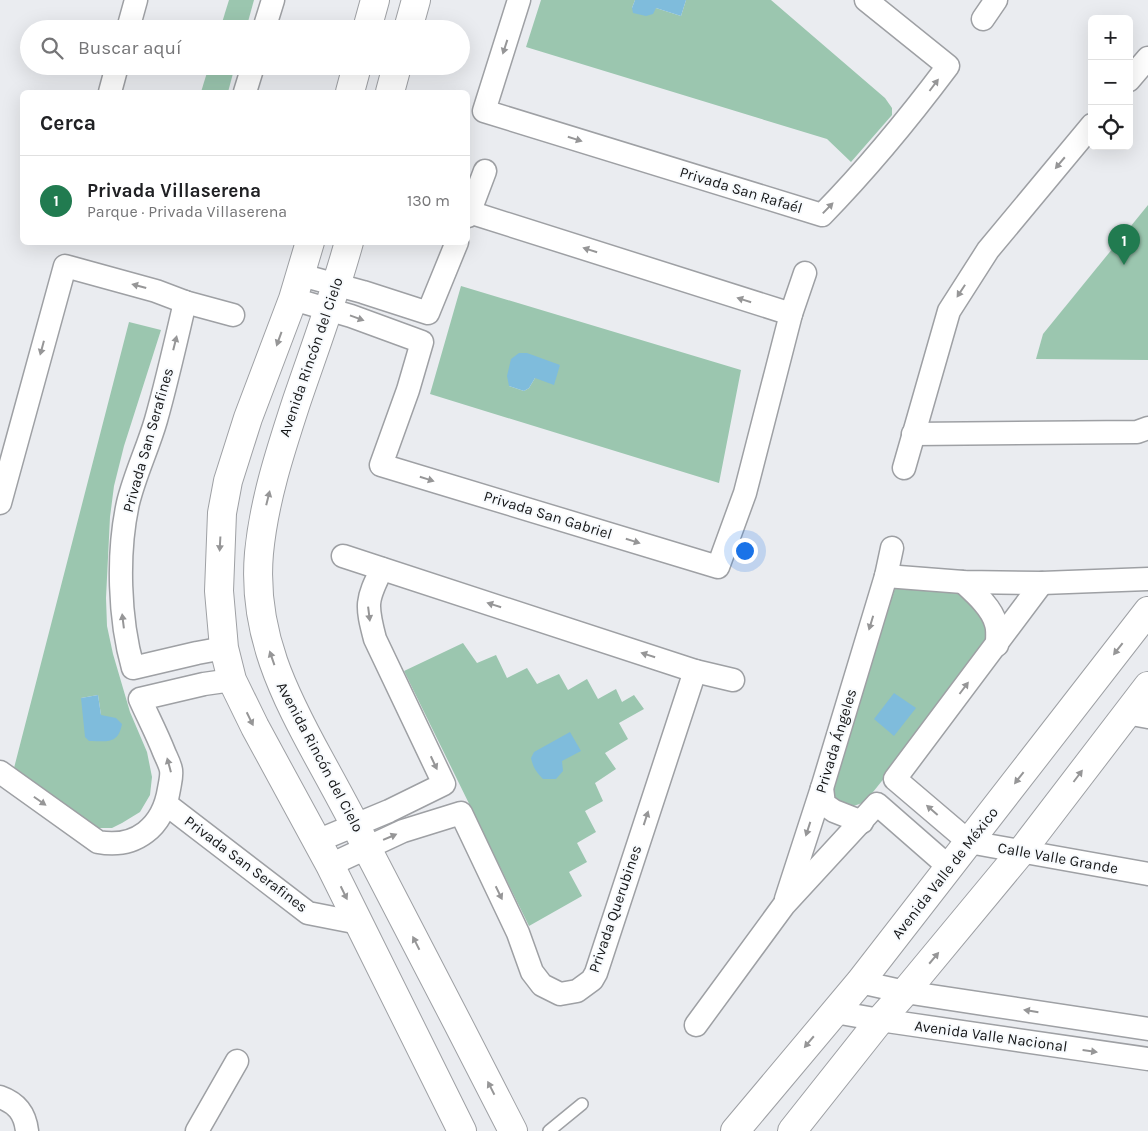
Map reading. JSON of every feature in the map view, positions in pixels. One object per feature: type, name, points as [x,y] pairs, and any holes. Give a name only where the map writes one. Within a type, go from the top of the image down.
[{"type":"street","points":[[130,20],[136,0]]},
{"type":"street","points":[[267,20],[273,0]]},
{"type":"street","points":[[370,20],[375,0]]},
{"type":"street","points":[[410,20],[416,0]]},
{"type":"street","name":"Privada San Rafaél","points":[[519,0],[484,112],[822,215],[902,127],[948,66],[866,0]]},
{"type":"street","points":[[983,18],[996,0]]},
{"type":"street","points":[[111,90],[115,75]]},
{"type":"street","points":[[247,90],[251,75]]},
{"type":"street","points":[[351,90],[355,75]]},
{"type":"street","points":[[391,90],[395,75]]},
{"type":"street","points":[[904,468],[912,434],[949,311],[988,250],[1088,130]]},
{"type":"street","points":[[470,209],[485,171]]},
{"type":"street","points":[[470,215],[791,314]]},
{"type":"street","points":[[309,245],[297,287],[248,418],[228,481],[222,513],[218,591],[224,648],[232,680],[255,728],[330,865],[462,1131]]},
{"type":"street","name":"Avenida Rincón del Cielo","points":[[347,245],[332,297],[280,450],[264,513],[259,555],[259,605],[269,649],[280,682],[295,714],[361,836],[513,1131]]},
{"type":"street","name":"Privada San Gabriel","points":[[297,287],[332,297],[428,313],[456,245]]},
{"type":"street","points":[[0,503],[65,266],[233,315]]},
{"type":"street","name":"Privada San Gabriel","points":[[332,297],[422,342],[408,390],[381,465],[718,567],[745,492],[791,314],[806,273]]},
{"type":"street","name":"Privada San Serafines","points":[[185,302],[156,420],[128,503],[123,536],[122,616],[127,646],[134,668],[224,648]]},
{"type":"street","points":[[912,434],[1137,432],[1148,428]]},
{"type":"street","name":"Privada Ángeles","points":[[784,905],[822,788],[886,576],[892,548]]},
{"type":"street","points":[[343,556],[694,671],[733,680]]},
{"type":"street","name":"Privada Querubines","points":[[330,865],[389,811],[444,784],[375,640],[368,602],[382,569]]},
{"type":"street","points":[[886,576],[963,582],[1042,583],[1148,579]]},
{"type":"street","points":[[963,582],[974,592],[991,614],[996,625],[997,645]]},
{"type":"street","points":[[969,842],[895,780],[1042,583]]},
{"type":"street","name":"Avenida Valle de México","points":[[735,1131],[860,982],[1148,611]]},
{"type":"street","name":"Privada Querubines","points":[[317,841],[403,831],[461,813],[518,932],[532,972],[542,985],[560,994],[577,992],[592,980],[596,973],[694,671]]},
{"type":"street","points":[[0,772],[98,842],[112,845],[127,843],[147,832],[158,819],[166,804],[171,770],[156,731],[140,699],[204,684],[232,680]]},
{"type":"street","points":[[792,1131],[880,1020],[1137,715],[1148,686]]},
{"type":"street","points":[[822,788],[824,804],[834,811],[862,822]]},
{"type":"street","name":"Privada San Serafines","points":[[166,804],[308,913],[359,923]]},
{"type":"street","name":"Privada Ángeles","points":[[696,1026],[784,905],[877,804],[950,867]]},
{"type":"street","name":"Calle Valle Grande","points":[[969,842],[1148,874]]},
{"type":"street","name":"Avenida Valle Nacional","points":[[860,982],[905,992],[1148,1029]]},
{"type":"street","name":"Avenida Valle Nacional","points":[[835,1012],[1148,1059]]},
{"type":"street","points":[[197,1131],[237,1062]]},
{"type":"street","points":[[0,1098],[9,1100],[19,1108],[25,1118],[27,1131]]},
{"type":"lane","points":[[549,1131],[582,1104]]},
{"type":"green space","points":[[229,0],[254,0],[248,20],[223,20]]},
{"type":"green space","points":[[541,0],[635,0],[632,8],[656,8],[681,16],[686,0],[771,0],[885,98],[892,108],[892,115],[851,162],[827,139],[526,47]]},
{"type":"green space","points":[[206,75],[233,75],[229,90],[202,90]]},
{"type":"green space","points":[[1148,205],[1148,360],[1036,359],[1043,334]]},
{"type":"green space","points":[[461,286],[741,370],[719,483],[430,394]],"holes":[[[560,365],[535,378],[529,388],[524,391],[509,386],[509,381]]]},
{"type":"green space","points":[[129,322],[161,330],[124,446],[114,486],[110,517],[106,598],[107,626],[113,654],[130,712],[147,752],[152,777],[150,795],[140,812],[122,823],[112,828],[88,828],[14,768]],"holes":[[[98,695],[101,715],[81,698]]]},
{"type":"green space","points":[[897,582],[968,585],[998,612],[983,655],[865,802],[848,808],[828,795]]},
{"type":"green space","points":[[463,643],[477,663],[496,655],[507,678],[527,668],[537,684],[559,674],[568,690],[587,679],[598,699],[616,689],[622,702],[634,695],[644,709],[619,723],[628,739],[605,753],[616,769],[595,783],[603,801],[585,811],[596,832],[577,843],[587,862],[569,872],[582,896],[529,926],[404,671]]},
{"type":"water","points":[[635,0],[686,0],[681,16],[656,8],[653,14],[646,16],[633,13],[632,8]]},
{"type":"water","points":[[519,353],[527,353],[560,365],[554,385],[535,378],[529,388],[524,391],[509,386],[507,376],[511,359]]},
{"type":"water","points":[[894,693],[916,708],[894,736],[874,719]]},
{"type":"water","points":[[98,695],[101,715],[116,718],[122,724],[115,739],[89,741],[85,737],[81,698]]},
{"type":"water","points":[[570,732],[581,751],[562,761],[563,771],[556,779],[543,779],[537,772],[531,758],[534,752]]},
{"type":"place","name":"Privada Villaserena","points":[[1124,265]]}]
